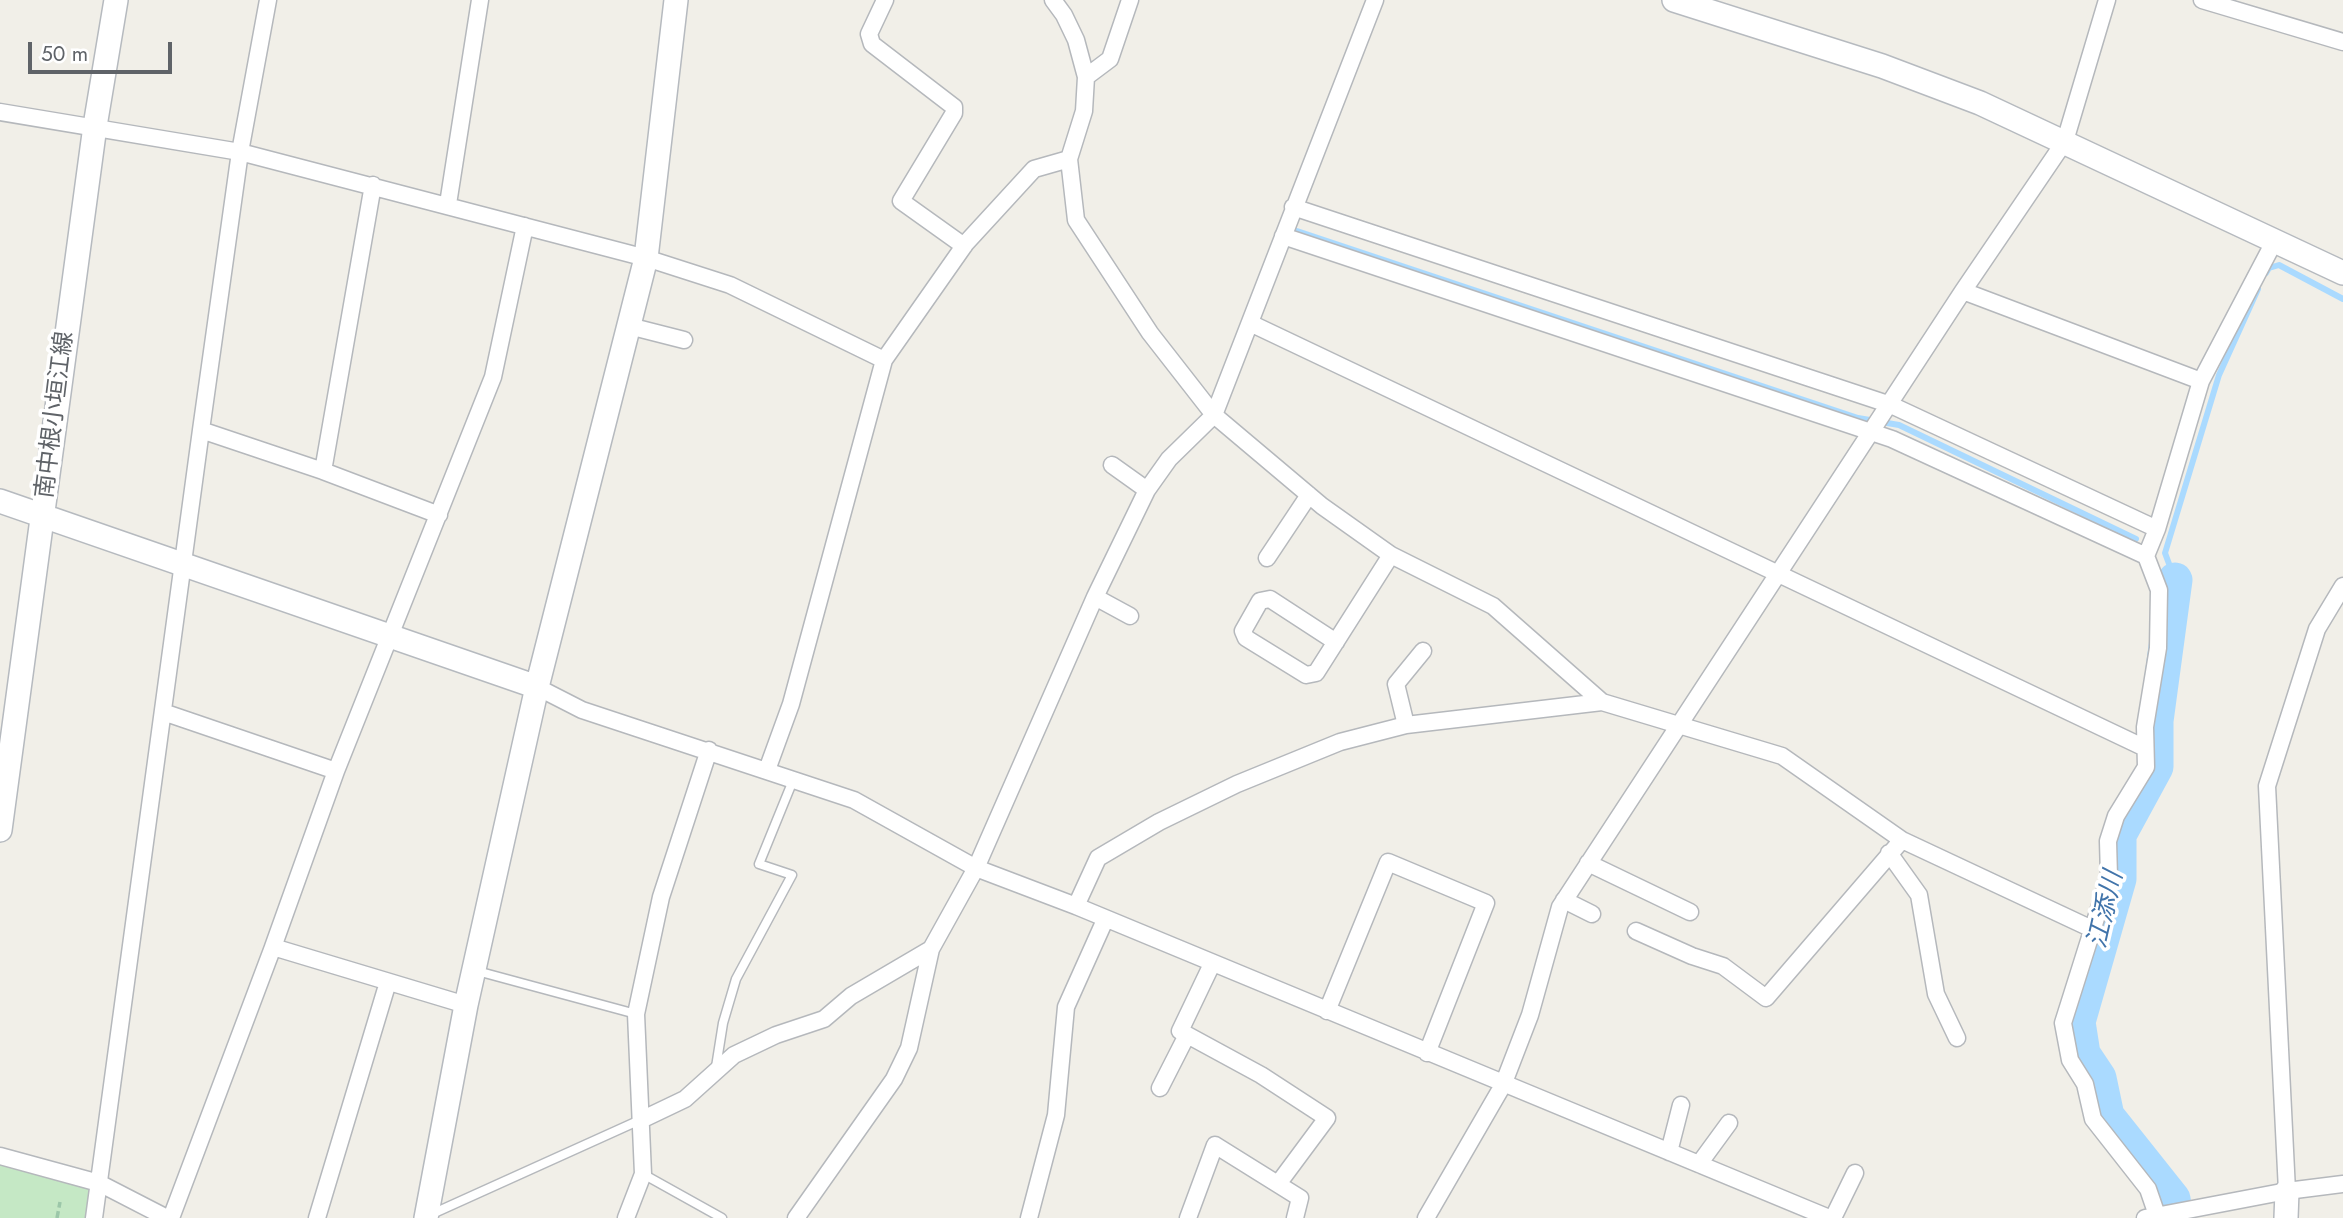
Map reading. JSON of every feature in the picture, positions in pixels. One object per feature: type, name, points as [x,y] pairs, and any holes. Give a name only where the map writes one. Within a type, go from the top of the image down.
[{"type":"street","name":"南中根小垣江線","points":[[0,830],[95,127],[116,0]]},
{"type":"street","points":[[94,1218],[240,152],[268,0]]},
{"type":"street","points":[[885,0],[869,34],[872,44],[954,107],[954,113],[901,201],[964,246]]},
{"type":"street","points":[[1053,0],[1076,40],[1086,76],[1084,111],[1069,159],[1076,220],[1150,333],[1214,415],[1309,495],[1391,555],[1493,606],[1602,702]]},
{"type":"street","points":[[1086,76],[1110,59],[1130,0]]},
{"type":"street","points":[[796,1218],[894,1079],[909,1048],[931,948],[976,868],[1095,597],[1147,490],[1169,459],[1214,415],[1375,0]]},
{"type":"street","points":[[1674,0],[1882,66],[1980,103],[2343,273]]},
{"type":"street","points":[[1426,1218],[1503,1085],[1530,1015],[1560,907],[1677,724],[2065,141],[2107,0]]},
{"type":"street","points":[[2202,0],[2343,42]]},
{"type":"street","points":[[448,204],[475,1]]},
{"type":"street","points":[[426,1217],[466,1005],[537,687],[646,258],[677,4]]},
{"type":"street","points":[[0,112],[240,152],[448,204],[646,258],[730,285],[884,360]]},
{"type":"street","points":[[766,770],[791,704],[884,360],[964,246],[1034,169],[1069,159]]},
{"type":"street","points":[[323,471],[373,185]]},
{"type":"street","points":[[1293,207],[1889,407],[2157,529]]},
{"type":"street","points":[[0,1156],[99,1183],[169,1218],[273,947],[336,771],[493,377],[524,226]]},
{"type":"street","points":[[1283,236],[1892,439],[2146,556],[2160,590],[2158,648],[2145,727],[2146,767],[2116,816],[2108,841],[2109,877],[2063,1023],[2070,1060],[2085,1084],[2093,1119],[2148,1189],[2155,1217],[2287,1191],[2343,1184]]},
{"type":"street","points":[[2146,556],[2157,529],[2201,381],[2274,242]]},
{"type":"street","points":[[1963,291],[2201,381]]},
{"type":"street","points":[[1250,323],[2145,748]]},
{"type":"street","points":[[629,326],[684,340]]},
{"type":"street","points":[[201,430],[439,514]]},
{"type":"street","points":[[1112,465],[1147,490]]},
{"type":"street","points":[[1267,558],[1309,495]]},
{"type":"street","points":[[0,501],[537,687],[582,710],[854,800],[976,868],[1076,906],[1427,1054],[1831,1218],[1855,1173]]},
{"type":"street","points":[[1336,642],[1270,599],[1260,601],[1243,631],[1246,638],[1306,675],[1316,673],[1336,642],[1391,555]]},
{"type":"street","points":[[2286,1218],[2277,947],[2267,786],[2317,629],[2343,586]]},
{"type":"street","points":[[1095,597],[1130,616]]},
{"type":"street","points":[[1406,725],[1396,684],[1423,651]]},
{"type":"street","points":[[1076,906],[1098,858],[1159,822],[1237,785],[1340,742],[1406,725],[1602,702],[1782,756],[1902,840],[2092,929]]},
{"type":"street","points":[[163,712],[336,771]]},
{"type":"street","points":[[626,1218],[643,1174],[636,1014],[661,897],[709,750]]},
{"type":"street","points":[[1636,932],[1723,966],[1766,998],[1902,840]]},
{"type":"street","points":[[1889,853],[1919,895],[1936,994],[1957,1038]]},
{"type":"street","points":[[1327,1011],[1388,862],[1454,889],[1486,903],[1427,1054]]},
{"type":"street","points":[[1588,863],[1690,912]]},
{"type":"street","points":[[1564,900],[1592,914]]},
{"type":"street","points":[[1029,1218],[1056,1115],[1066,1007],[1105,920]]},
{"type":"street","points":[[273,947],[466,1005]]},
{"type":"street","points":[[641,1120],[685,1099],[734,1055],[776,1035],[824,1019],[851,996],[931,948]]},
{"type":"street","points":[[1212,964],[1180,1031],[1261,1075],[1327,1118],[1278,1184]]},
{"type":"street","points":[[317,1218],[388,982]]},
{"type":"street","points":[[1160,1088],[1187,1035]]},
{"type":"street","points":[[1669,1152],[1681,1105]]},
{"type":"street","points":[[1699,1164],[1729,1123]]},
{"type":"street","points":[[1188,1218],[1215,1145],[1300,1198],[1294,1218]]},
{"type":"lane","points":[[716,1070],[723,1023],[736,979],[792,875],[759,864],[793,778]]},
{"type":"lane","points":[[474,971],[636,1014]]},
{"type":"lane","points":[[426,1217],[641,1120]]},
{"type":"lane","points":[[643,1174],[722,1218]]},
{"type":"path","points":[[57,1218],[60,1202]]},
{"type":"green space","points":[[0,1165],[91,1189],[86,1218],[0,1218]]},
{"type":"waterway","points":[[1297,231],[1858,418],[1899,425],[2136,539]]},
{"type":"waterway","points":[[2266,273],[2269,268],[2279,265],[2343,299]]},
{"type":"waterway","points":[[2175,580],[2165,553],[2219,375],[2258,289]]},
{"type":"waterway","name":"江添川","points":[[2175,580],[2156,721],[2156,767],[2119,835],[2119,879],[2078,1022],[2083,1054],[2099,1078],[2107,1116],[2173,1199],[2176,1218]]}]
